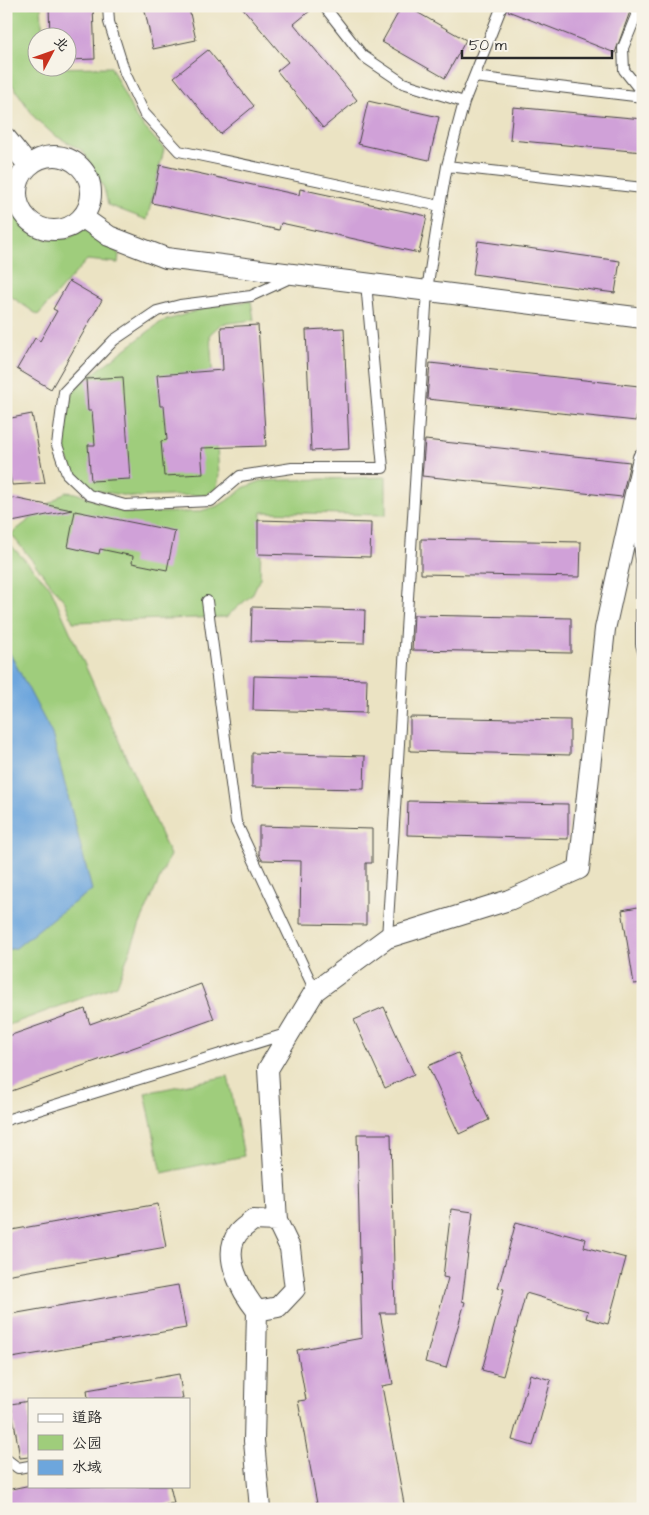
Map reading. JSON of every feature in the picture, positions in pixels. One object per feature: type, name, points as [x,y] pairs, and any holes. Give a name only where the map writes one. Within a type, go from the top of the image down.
[{"type":"street","points":[[6,138],[28,166]]},
{"type":"street","points":[[57,155],[69,158],[78,164],[86,173],[90,184],[91,196],[88,207],[82,217],[72,225],[60,230],[47,230],[35,225],[25,217],[18,205],[16,192],[18,180],[28,166],[35,160],[57,155]]},
{"type":"street","points":[[82,217],[109,236],[166,258],[643,318]]},
{"type":"street","points":[[257,1311],[278,1307],[295,1289],[290,1248],[277,1221],[268,1068],[315,992],[387,938],[508,900],[579,869],[605,629],[643,458]]},
{"type":"street","points":[[260,1509],[254,1441],[257,1311],[245,1296],[235,1273],[231,1249],[238,1233],[253,1220],[277,1221]]},
{"type":"lane","points":[[108,6],[109,22],[128,81],[144,113],[179,151],[440,206]]},
{"type":"lane","points":[[324,6],[363,56],[403,83],[464,102]]},
{"type":"lane","points":[[387,938],[428,290],[447,166],[464,102],[502,6]]},
{"type":"lane","points":[[640,6],[623,48],[623,63],[624,70],[643,95]]},
{"type":"lane","points":[[474,77],[643,95]]},
{"type":"lane","points":[[447,166],[643,188]]},
{"type":"lane","points":[[297,275],[251,296],[180,305],[157,311],[114,340],[64,392],[57,445],[67,474],[89,495],[125,505],[211,501],[240,476],[292,468],[383,468],[366,283]]},
{"type":"lane","points":[[634,499],[641,560],[641,644],[643,652]]},
{"type":"lane","points":[[207,601],[236,822],[315,992]]},
{"type":"lane","points":[[6,1120],[290,1033]]},
{"type":"lane","points":[[6,1459],[18,1468],[28,1466]]},
{"type":"green space","points":[[6,6],[41,6],[42,28],[28,28],[28,78],[78,78],[78,67],[111,67],[136,118],[164,149],[147,220],[108,205],[104,188],[83,151],[54,135],[35,118],[7,77]]},
{"type":"green space","points":[[6,190],[13,214],[46,239],[69,238],[85,228],[119,254],[118,263],[87,260],[38,315],[6,293]]},
{"type":"green space","points":[[251,301],[254,320],[221,324],[210,334],[219,476],[217,488],[206,495],[133,497],[93,490],[74,472],[64,451],[65,430],[74,388],[161,322],[211,306]]},
{"type":"green space","points":[[386,477],[386,515],[262,512],[260,578],[252,595],[226,617],[73,622],[65,602],[11,534],[65,492],[76,493],[125,513],[197,512],[218,506],[243,488],[261,481]]},
{"type":"green space","points":[[6,540],[50,587],[170,855],[140,924],[117,985],[6,1026]]},
{"type":"green space","points":[[228,1076],[244,1156],[162,1173],[145,1093]]},
{"type":"water","points":[[6,646],[52,734],[92,890],[54,917],[16,948],[6,950]]},
{"type":"building","points":[[49,6],[93,6],[95,59],[78,60],[78,28],[50,28]]},
{"type":"building","points":[[144,6],[180,6],[181,11],[189,9],[196,40],[153,49]]},
{"type":"building","points":[[241,6],[316,6],[294,24],[357,100],[323,128],[277,71],[288,62]]},
{"type":"building","points":[[402,6],[406,6],[466,40],[445,78],[382,42]]},
{"type":"building","points":[[509,6],[632,6],[615,53],[508,11]]},
{"type":"building","points":[[208,50],[254,106],[220,134],[174,77]]},
{"type":"building","points":[[368,101],[439,117],[429,160],[358,144]]},
{"type":"building","points":[[513,107],[643,119],[643,152],[510,140]]},
{"type":"building","points":[[160,165],[299,195],[300,189],[427,216],[419,253],[281,223],[279,230],[152,203]]},
{"type":"building","points":[[478,241],[620,261],[615,293],[473,274]]},
{"type":"building","points":[[69,281],[102,300],[51,389],[17,369],[35,338],[40,341],[57,311],[53,309]]},
{"type":"building","points":[[258,325],[266,446],[201,448],[203,474],[164,476],[161,441],[167,440],[164,406],[160,406],[157,375],[223,370],[221,327]]},
{"type":"building","points":[[344,328],[349,449],[311,451],[306,330]]},
{"type":"building","points":[[430,363],[639,386],[636,421],[427,399]]},
{"type":"building","points":[[123,377],[130,479],[91,481],[88,445],[95,445],[92,411],[88,411],[86,379]]},
{"type":"building","points":[[32,414],[45,483],[12,485],[6,456],[6,419]]},
{"type":"building","points":[[425,440],[630,462],[622,497],[422,476]]},
{"type":"building","points":[[8,497],[72,510],[12,522]]},
{"type":"building","points":[[75,511],[175,531],[167,570],[132,563],[133,556],[100,549],[99,554],[68,547]]},
{"type":"building","points":[[258,520],[371,523],[370,557],[258,554]]},
{"type":"building","points":[[421,539],[581,542],[580,577],[421,574]]},
{"type":"building","points":[[252,607],[365,610],[364,643],[251,641]]},
{"type":"building","points":[[414,615],[571,618],[571,653],[412,650]]},
{"type":"building","points":[[254,676],[367,679],[366,713],[253,710]]},
{"type":"building","points":[[410,717],[570,720],[570,755],[410,751]]},
{"type":"building","points":[[252,753],[365,756],[364,789],[252,787]]},
{"type":"building","points":[[408,801],[568,804],[568,839],[407,835]]},
{"type":"building","points":[[259,826],[372,829],[372,863],[366,863],[366,925],[300,924],[301,861],[262,860],[259,854]]},
{"type":"building","points":[[643,906],[643,983],[634,984],[622,910]]},
{"type":"building","points":[[201,984],[214,1019],[6,1093],[6,1037],[85,1009],[90,1024]]},
{"type":"building","points":[[384,1007],[414,1074],[385,1088],[354,1020]]},
{"type":"building","points":[[458,1053],[489,1120],[459,1134],[428,1066]]},
{"type":"building","points":[[357,1134],[391,1134],[395,1313],[380,1313],[393,1384],[382,1386],[405,1509],[318,1509],[298,1401],[306,1400],[297,1350],[362,1338]]},
{"type":"building","points":[[158,1204],[166,1247],[6,1275],[6,1231]]},
{"type":"building","points":[[451,1209],[473,1212],[462,1301],[465,1302],[446,1368],[425,1362],[448,1278],[443,1277]]},
{"type":"building","points":[[516,1222],[586,1239],[584,1247],[626,1258],[608,1324],[586,1318],[588,1311],[526,1293],[503,1376],[482,1370],[504,1289],[498,1288]]},
{"type":"building","points":[[178,1285],[186,1328],[6,1359],[6,1315]]},
{"type":"building","points":[[179,1374],[183,1398],[88,1398],[87,1390]]},
{"type":"building","points":[[530,1374],[551,1380],[533,1446],[512,1440]]},
{"type":"building","points":[[28,1401],[28,1457],[20,1458],[11,1404]]},
{"type":"building","points":[[26,1486],[28,1488],[170,1488],[174,1503],[143,1509],[6,1509],[6,1490]]}]
